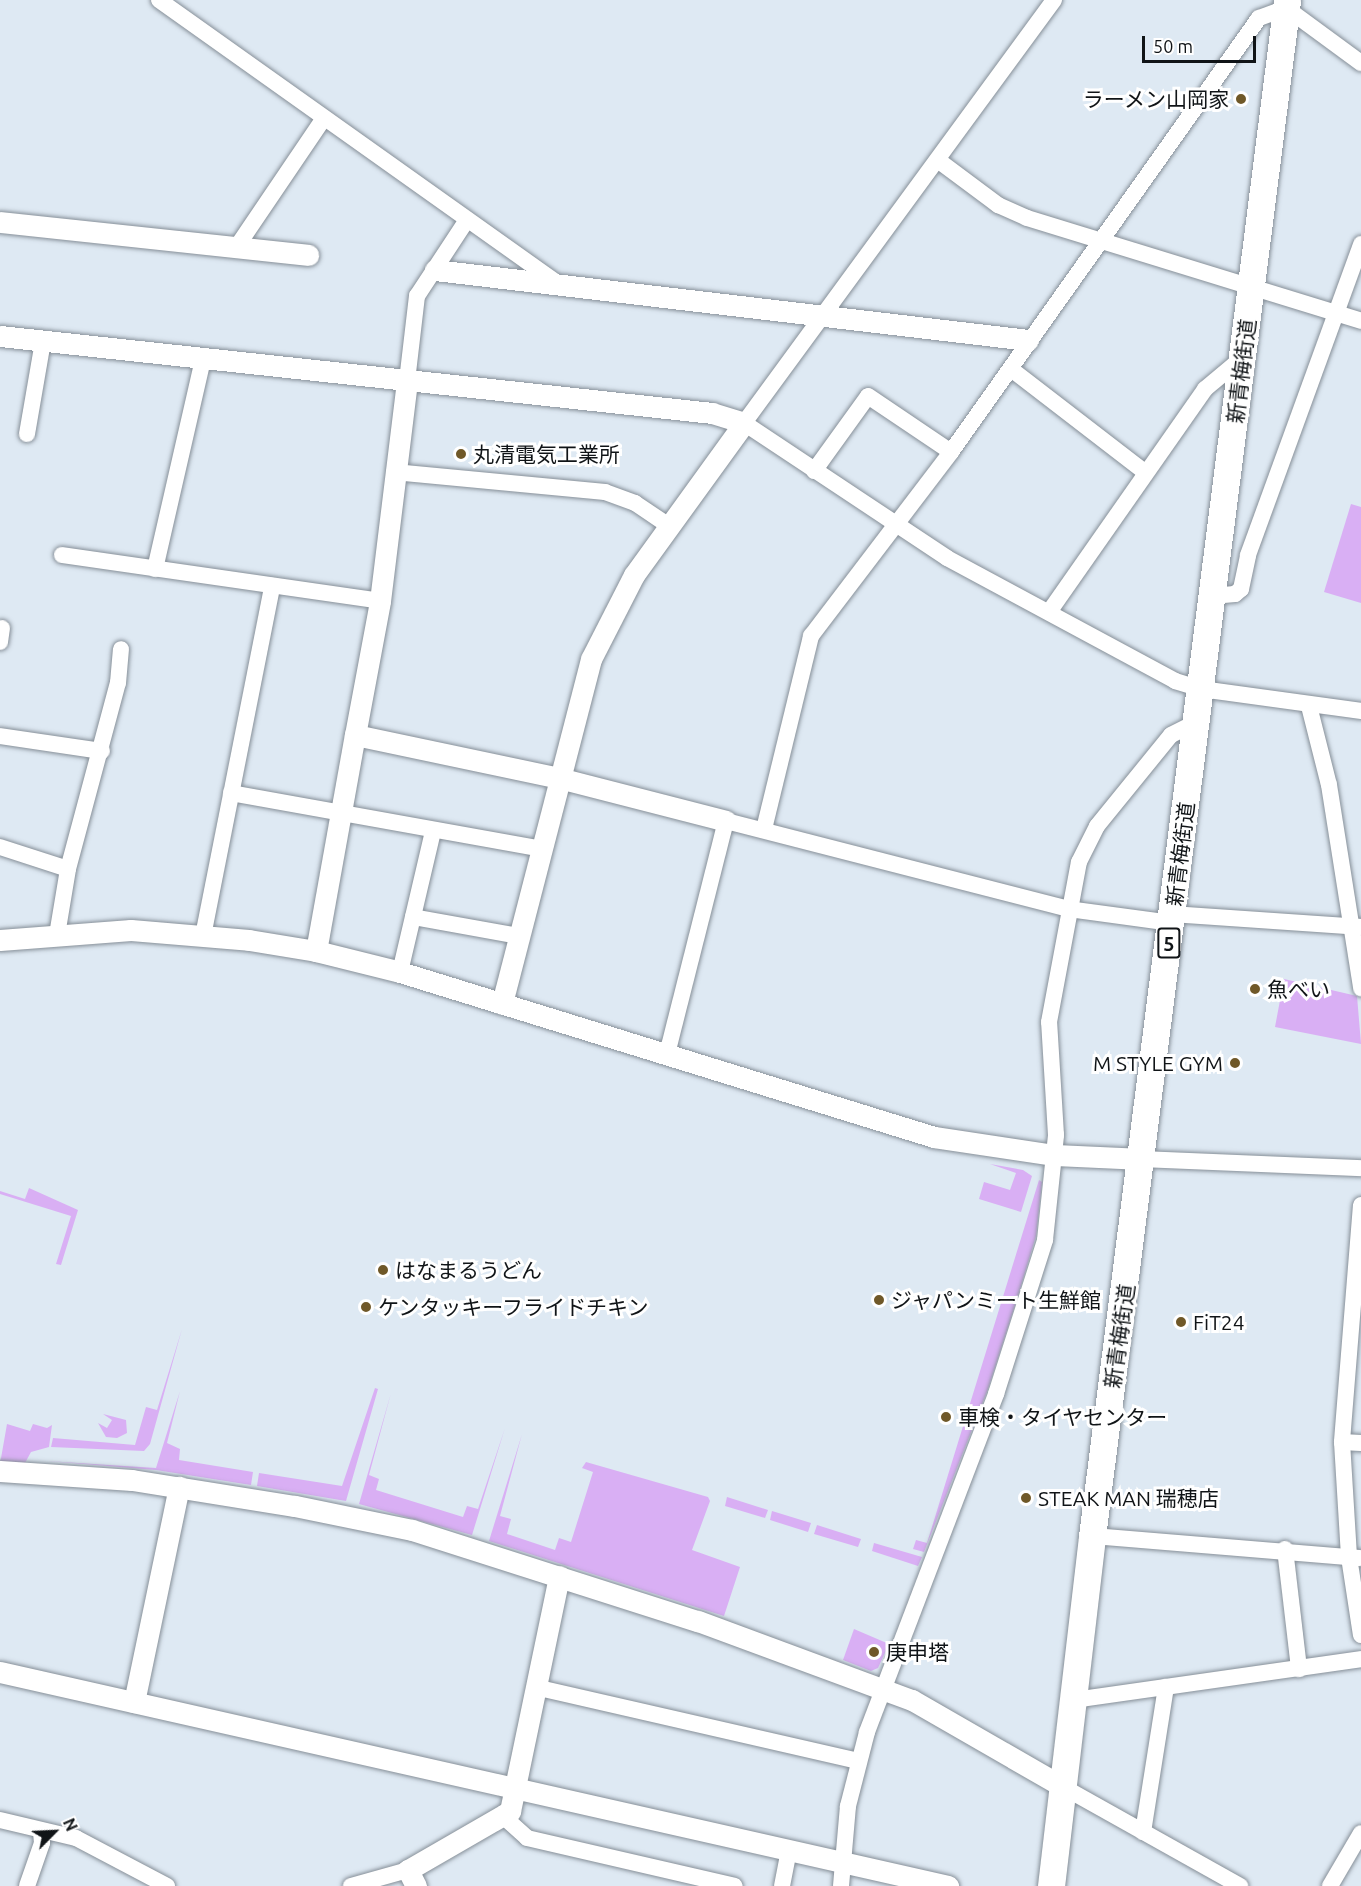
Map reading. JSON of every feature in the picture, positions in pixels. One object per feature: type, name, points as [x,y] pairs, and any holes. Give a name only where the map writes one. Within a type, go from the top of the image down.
[{"type":"main road","name":"新青梅街道","points":[[1051,1886],[1092,1536],[1143,1159],[1251,287],[1283,3]]},
{"type":"street","points":[[159,0],[561,286]]},
{"type":"street","points":[[502,1004],[591,659],[634,575],[822,315],[939,161],[1054,0]]},
{"type":"street","points":[[764,829],[811,636],[897,526],[951,452],[1011,369],[1028,340],[1259,18],[1283,3],[1361,63]]},
{"type":"street","points":[[236,248],[324,118]]},
{"type":"street","points":[[939,161],[998,204],[1027,218],[1098,242],[1361,321]]},
{"type":"street","points":[[316,951],[339,815],[380,601],[417,296],[467,220]]},
{"type":"street","points":[[0,222],[309,255]]},
{"type":"street","points":[[1212,596],[1235,594],[1241,589],[1248,555],[1361,244]]},
{"type":"street","points":[[435,270],[1028,340]]},
{"type":"street","points":[[0,336],[712,413],[744,423],[947,558],[1143,665],[1201,689],[1309,706],[1361,711]]},
{"type":"street","points":[[27,434],[43,341]]},
{"type":"street","points":[[1049,612],[1205,389],[1242,358]]},
{"type":"street","points":[[155,569],[203,359]]},
{"type":"street","points":[[1011,369],[1146,473]]},
{"type":"street","points":[[814,471],[868,396],[951,452]]},
{"type":"street","points":[[394,472],[605,492],[635,503],[669,526]]},
{"type":"street","points":[[62,555],[380,601]]},
{"type":"street","points":[[203,936],[272,586]]},
{"type":"street","points":[[57,935],[69,869],[102,751],[121,649]]},
{"type":"street","points":[[1309,706],[1329,785],[1355,927],[1361,988]]},
{"type":"street","points":[[841,1886],[842,1861],[859,1761],[882,1689],[996,1394],[1045,1240],[1055,1155],[1049,1022],[1068,909],[1079,862],[1096,826],[1171,735],[1196,722]]},
{"type":"street","points":[[355,735],[559,778],[1068,909],[1172,918],[1355,927]]},
{"type":"street","points":[[0,736],[102,751]]},
{"type":"street","points":[[231,793],[339,815],[541,849]]},
{"type":"street","points":[[667,1054],[726,821]]},
{"type":"street","points":[[400,972],[433,831]]},
{"type":"street","points":[[0,847],[69,869]]},
{"type":"street","points":[[413,917],[519,936]]},
{"type":"street","points":[[0,940],[131,930],[203,936],[316,951],[400,972],[934,1137],[1055,1155],[1361,1167]]},
{"type":"street","points":[[1361,1205],[1354,1368],[1342,1442],[1361,1635]]},
{"type":"street","points":[[1342,1442],[1361,1443]]},
{"type":"street","points":[[0,1471],[86,1475],[179,1488],[380,1522],[559,1576],[725,1630],[912,1700],[1240,1886]]},
{"type":"street","points":[[134,1702],[179,1488]]},
{"type":"street","points":[[1092,1536],[1285,1549],[1355,1557]]},
{"type":"street","points":[[1285,1549],[1299,1669]]},
{"type":"street","points":[[351,1886],[412,1878],[510,1811],[559,1576]]},
{"type":"street","points":[[1074,1700],[1361,1659]]},
{"type":"street","points":[[0,1672],[948,1886]]},
{"type":"street","points":[[535,1687],[859,1761]]},
{"type":"street","points":[[1143,1832],[1166,1687]]},
{"type":"street","points":[[504,1817],[526,1838],[735,1886]]},
{"type":"street","points":[[0,1820],[76,1838],[167,1886]]},
{"type":"street","points":[[27,1886],[42,1843],[41,1831]]},
{"type":"street","points":[[1330,1886],[1361,1833]]},
{"type":"street","points":[[782,1886],[789,1850]]},
{"type":"shaded area","points":[[1351,504],[1361,507],[1361,603],[1324,592]]},
{"type":"shaded area","points":[[1284,979],[1357,996],[1361,1044],[1275,1027]]},
{"type":"shaded area","points":[[990,1164],[1023,1170],[1032,1176],[1021,1212],[979,1199],[984,1182],[1010,1190],[1016,1173]]},
{"type":"shaded area","points":[[1039,1180],[1042,1182],[1036,1236],[988,1389],[924,1552],[913,1549],[916,1540],[927,1543]]},
{"type":"shaded area","points":[[29,1188],[78,1210],[61,1265],[56,1264],[71,1216],[0,1194],[0,1191],[25,1199]]},
{"type":"shaded area","points":[[182,1329],[150,1444],[144,1451],[51,1447],[53,1438],[135,1445],[146,1407],[157,1410]]},
{"type":"shaded area","points":[[375,1388],[378,1389],[346,1501],[257,1486],[259,1473],[342,1486]]},
{"type":"shaded area","points":[[180,1391],[167,1443],[180,1449],[179,1460],[253,1472],[251,1485],[156,1470],[47,1461],[156,1468]]},
{"type":"shaded area","points":[[391,1393],[369,1475],[379,1479],[376,1490],[463,1517],[467,1506],[478,1509],[505,1428],[472,1535],[359,1504]]},
{"type":"shaded area","points":[[103,1414],[126,1420],[127,1433],[117,1438],[106,1437],[98,1423],[107,1428],[112,1420]]},
{"type":"shaded area","points":[[7,1424],[30,1431],[33,1424],[47,1428],[52,1425],[49,1447],[31,1452],[25,1463],[0,1464]]},
{"type":"shaded area","points":[[522,1434],[500,1516],[511,1519],[507,1534],[555,1550],[559,1538],[571,1542],[593,1472],[582,1468],[586,1462],[708,1497],[710,1501],[692,1550],[740,1567],[724,1616],[489,1541]]},
{"type":"shaded area","points":[[727,1497],[768,1510],[765,1518],[725,1506]]},
{"type":"shaded area","points":[[772,1511],[811,1523],[808,1532],[770,1520]]},
{"type":"shaded area","points":[[817,1525],[861,1539],[858,1547],[814,1534]]},
{"type":"shaded area","points":[[874,1543],[922,1557],[918,1566],[872,1551]]},
{"type":"shaded area","points":[[854,1629],[889,1644],[878,1668],[871,1671],[843,1660]]},
{"type":"place","name":"ラーメン山岡家","points":[[1241,99]]},
{"type":"place","name":"丸清電気工業所","points":[[461,454]]},
{"type":"place","name":"魚べい","points":[[1255,989]]},
{"type":"place","name":"M STYLE GYM","points":[[1235,1063]]},
{"type":"place","name":"はなまるうどん","points":[[383,1270]]},
{"type":"place","name":"ジャパンミート生鮮館","points":[[879,1300]]},
{"type":"place","name":"ケンタッキーフライドチキン","points":[[366,1307]]},
{"type":"place","name":"FiT24","points":[[1181,1322]]},
{"type":"place","name":"車検・タイヤセンター","points":[[946,1417]]},
{"type":"place","name":"STEAK MAN 瑞穂店","points":[[1026,1498]]},
{"type":"place","name":"庚申塔","points":[[874,1652]]}]
